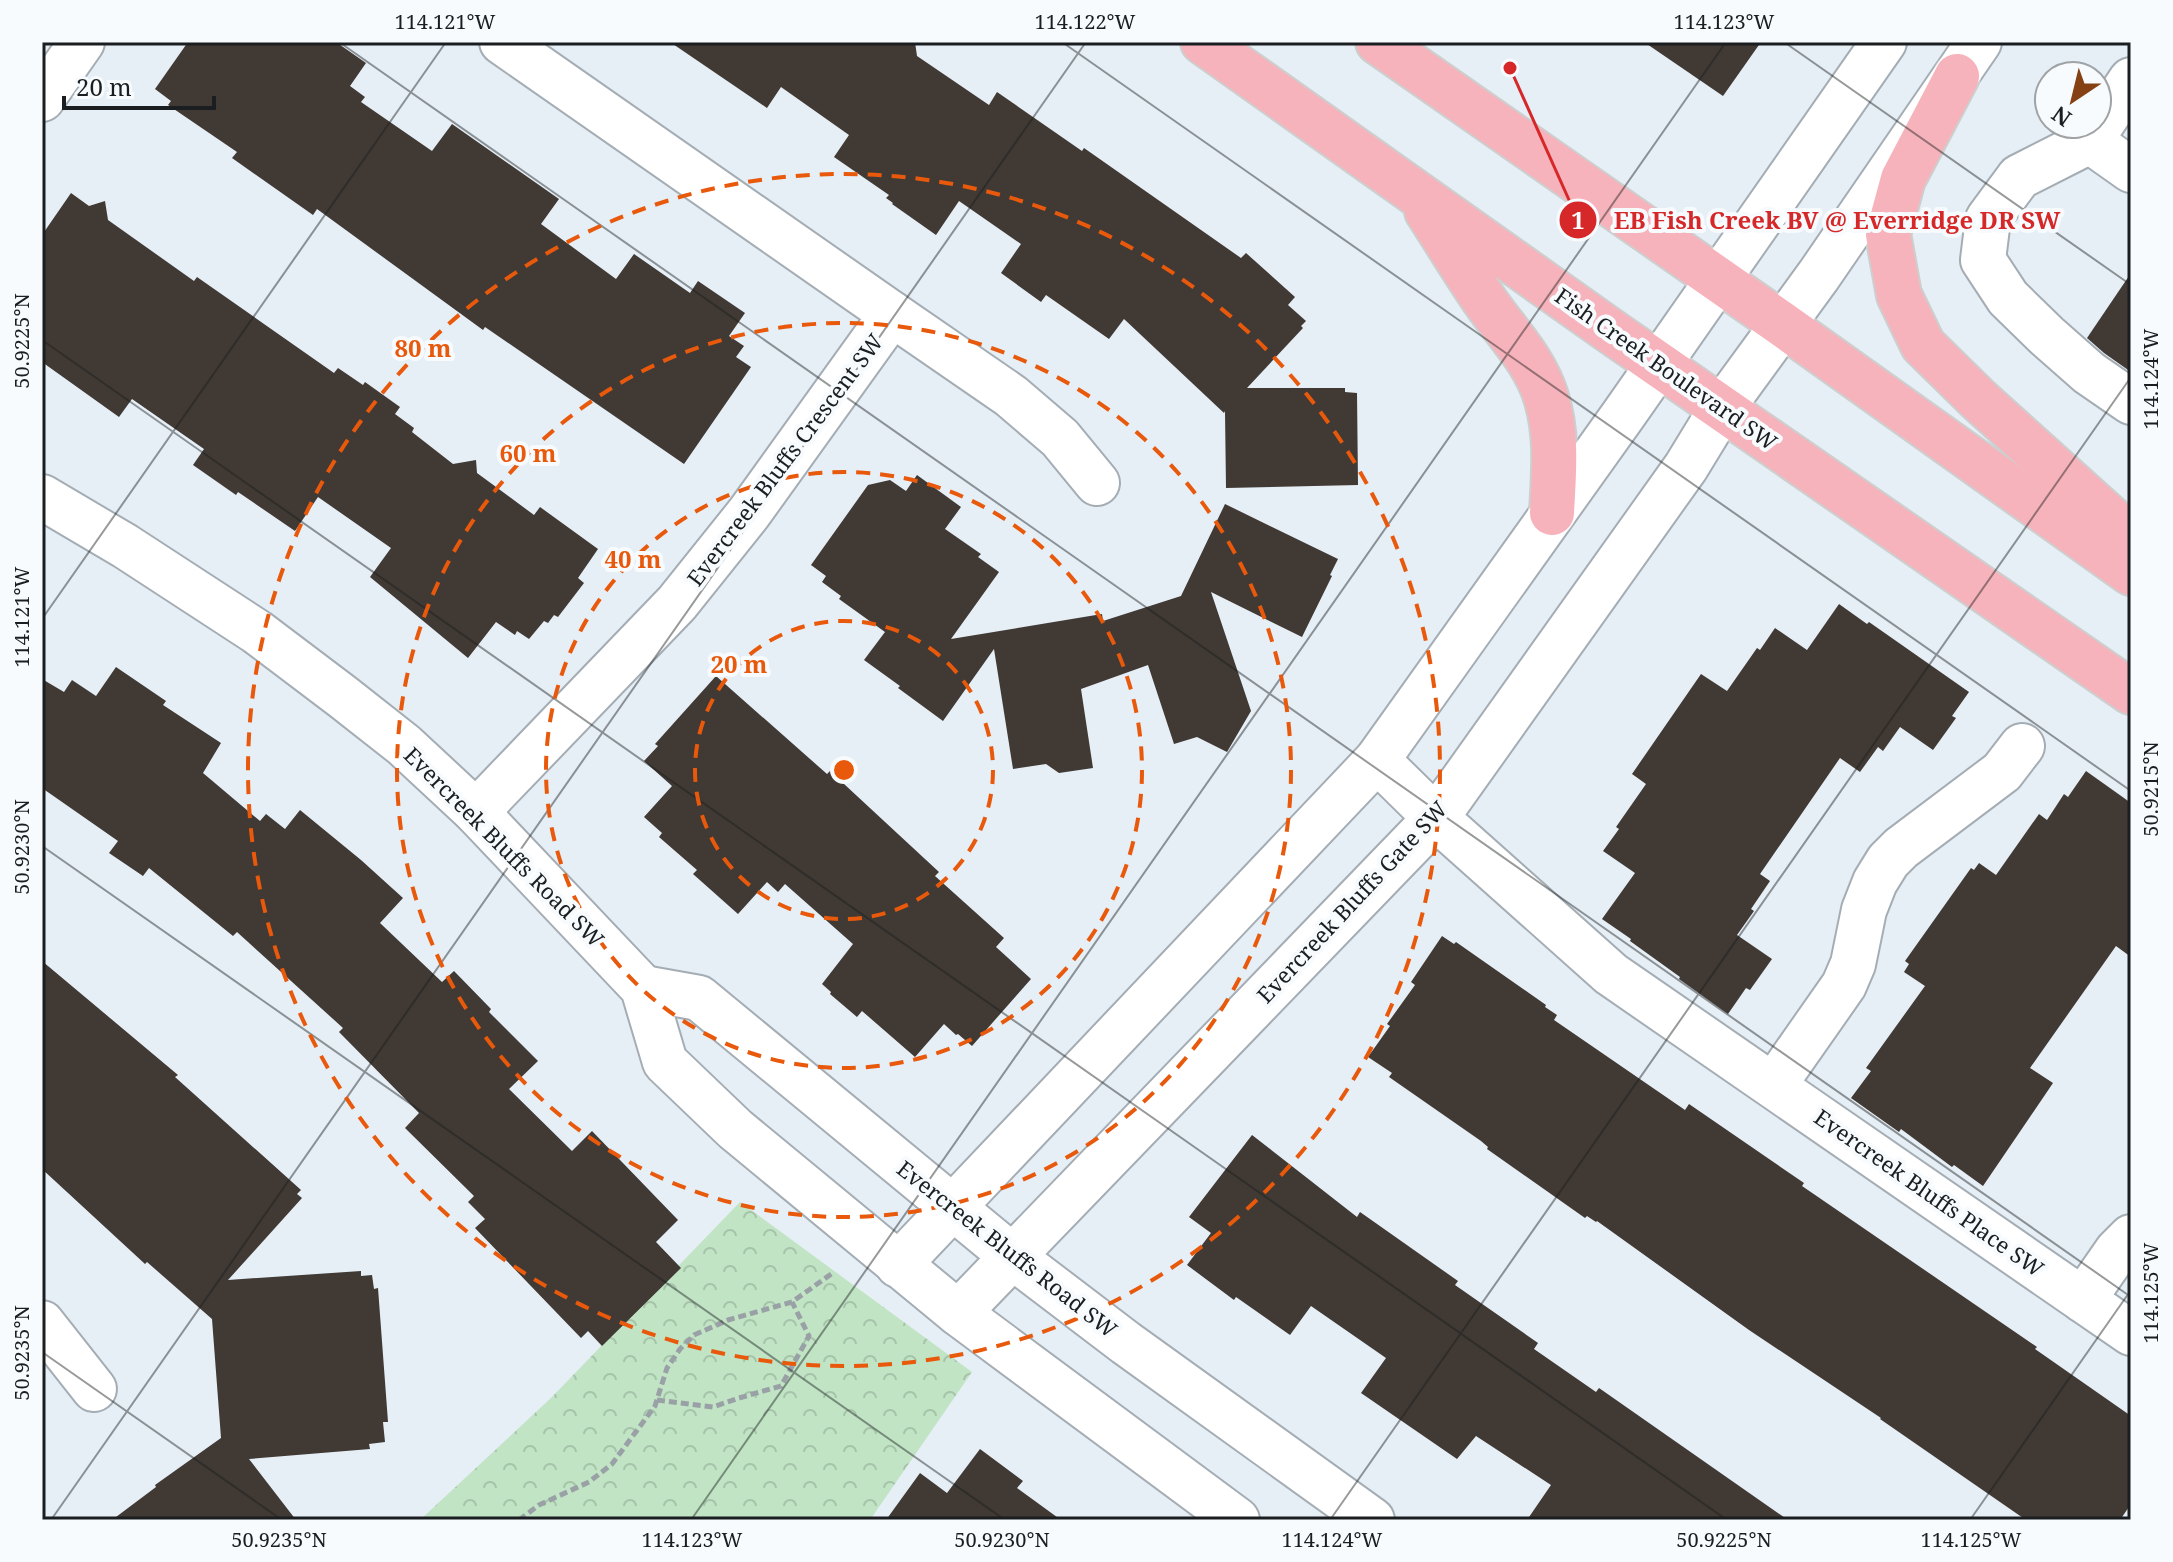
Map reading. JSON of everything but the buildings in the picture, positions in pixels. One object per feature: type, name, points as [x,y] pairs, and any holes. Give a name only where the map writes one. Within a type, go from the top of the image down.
[{"type":"main road","name":"Fish Creek Boulevard SW","points":[[1203,42],[1658,364],[2131,692]]},
{"type":"main road","points":[[1378,42],[2131,573]]},
{"type":"main road","points":[[1968,59],[1903,179],[1888,234],[1899,295],[1923,345],[1979,400],[2131,537]]},
{"type":"main road","points":[[1415,192],[1487,304],[1530,362],[1546,396],[1554,432],[1552,513]]},
{"type":"street","points":[[42,99],[82,42]]},
{"type":"street","name":"Evercreek Bluffs Crescent SW","points":[[502,42],[1011,396],[1060,438],[1097,483]]},
{"type":"street","points":[[882,1252],[953,1208],[1377,760],[1884,42]]},
{"type":"street","name":"Evercreek Bluffs Gate SW","points":[[958,1313],[1436,818],[1686,467],[1722,408],[1819,275],[1968,59]]},
{"type":"street","points":[[2131,80],[2090,141],[2019,177],[1988,219],[1983,260],[2008,298],[2047,336],[2089,373],[2131,402]]},
{"type":"street","points":[[2090,141],[2131,170]]},
{"type":"street","name":"Evercreek Bluffs Crescent SW","points":[[476,812],[677,603],[749,513],[892,314]]},
{"type":"street","name":"Evercreek Bluffs Road SW","points":[[42,497],[125,546],[257,632],[404,745],[476,812],[643,988],[665,1062],[735,1129],[958,1313],[1237,1520]]},
{"type":"street","points":[[1774,1085],[1844,985],[1853,964],[1864,910],[1875,882],[1888,861],[2002,772],[2022,746]]},
{"type":"street","name":"Evercreek Bluffs Place SW","points":[[1377,760],[1436,818],[1611,974],[2131,1333]]},
{"type":"street","name":"Evercreek Bluffs Road SW","points":[[643,988],[699,998],[1013,1257],[1350,1514]]},
{"type":"street","points":[[2083,1300],[2117,1251],[2131,1237]]},
{"type":"street","points":[[42,1323],[94,1389]]},
{"type":"path","points":[[519,1520],[539,1505],[589,1482],[612,1464],[655,1406],[667,1368],[694,1335],[728,1320],[792,1302],[841,1268],[882,1252]]},
{"type":"path","points":[[657,1400],[713,1407],[781,1386],[809,1336],[792,1302]]},
{"type":"green space","points":[[740,1202],[972,1372],[870,1520],[420,1520],[551,1398]]},
{"type":"place","name":"EB Fish Creek BV @ Everridge DR SW","points":[[1510,68]]}]
